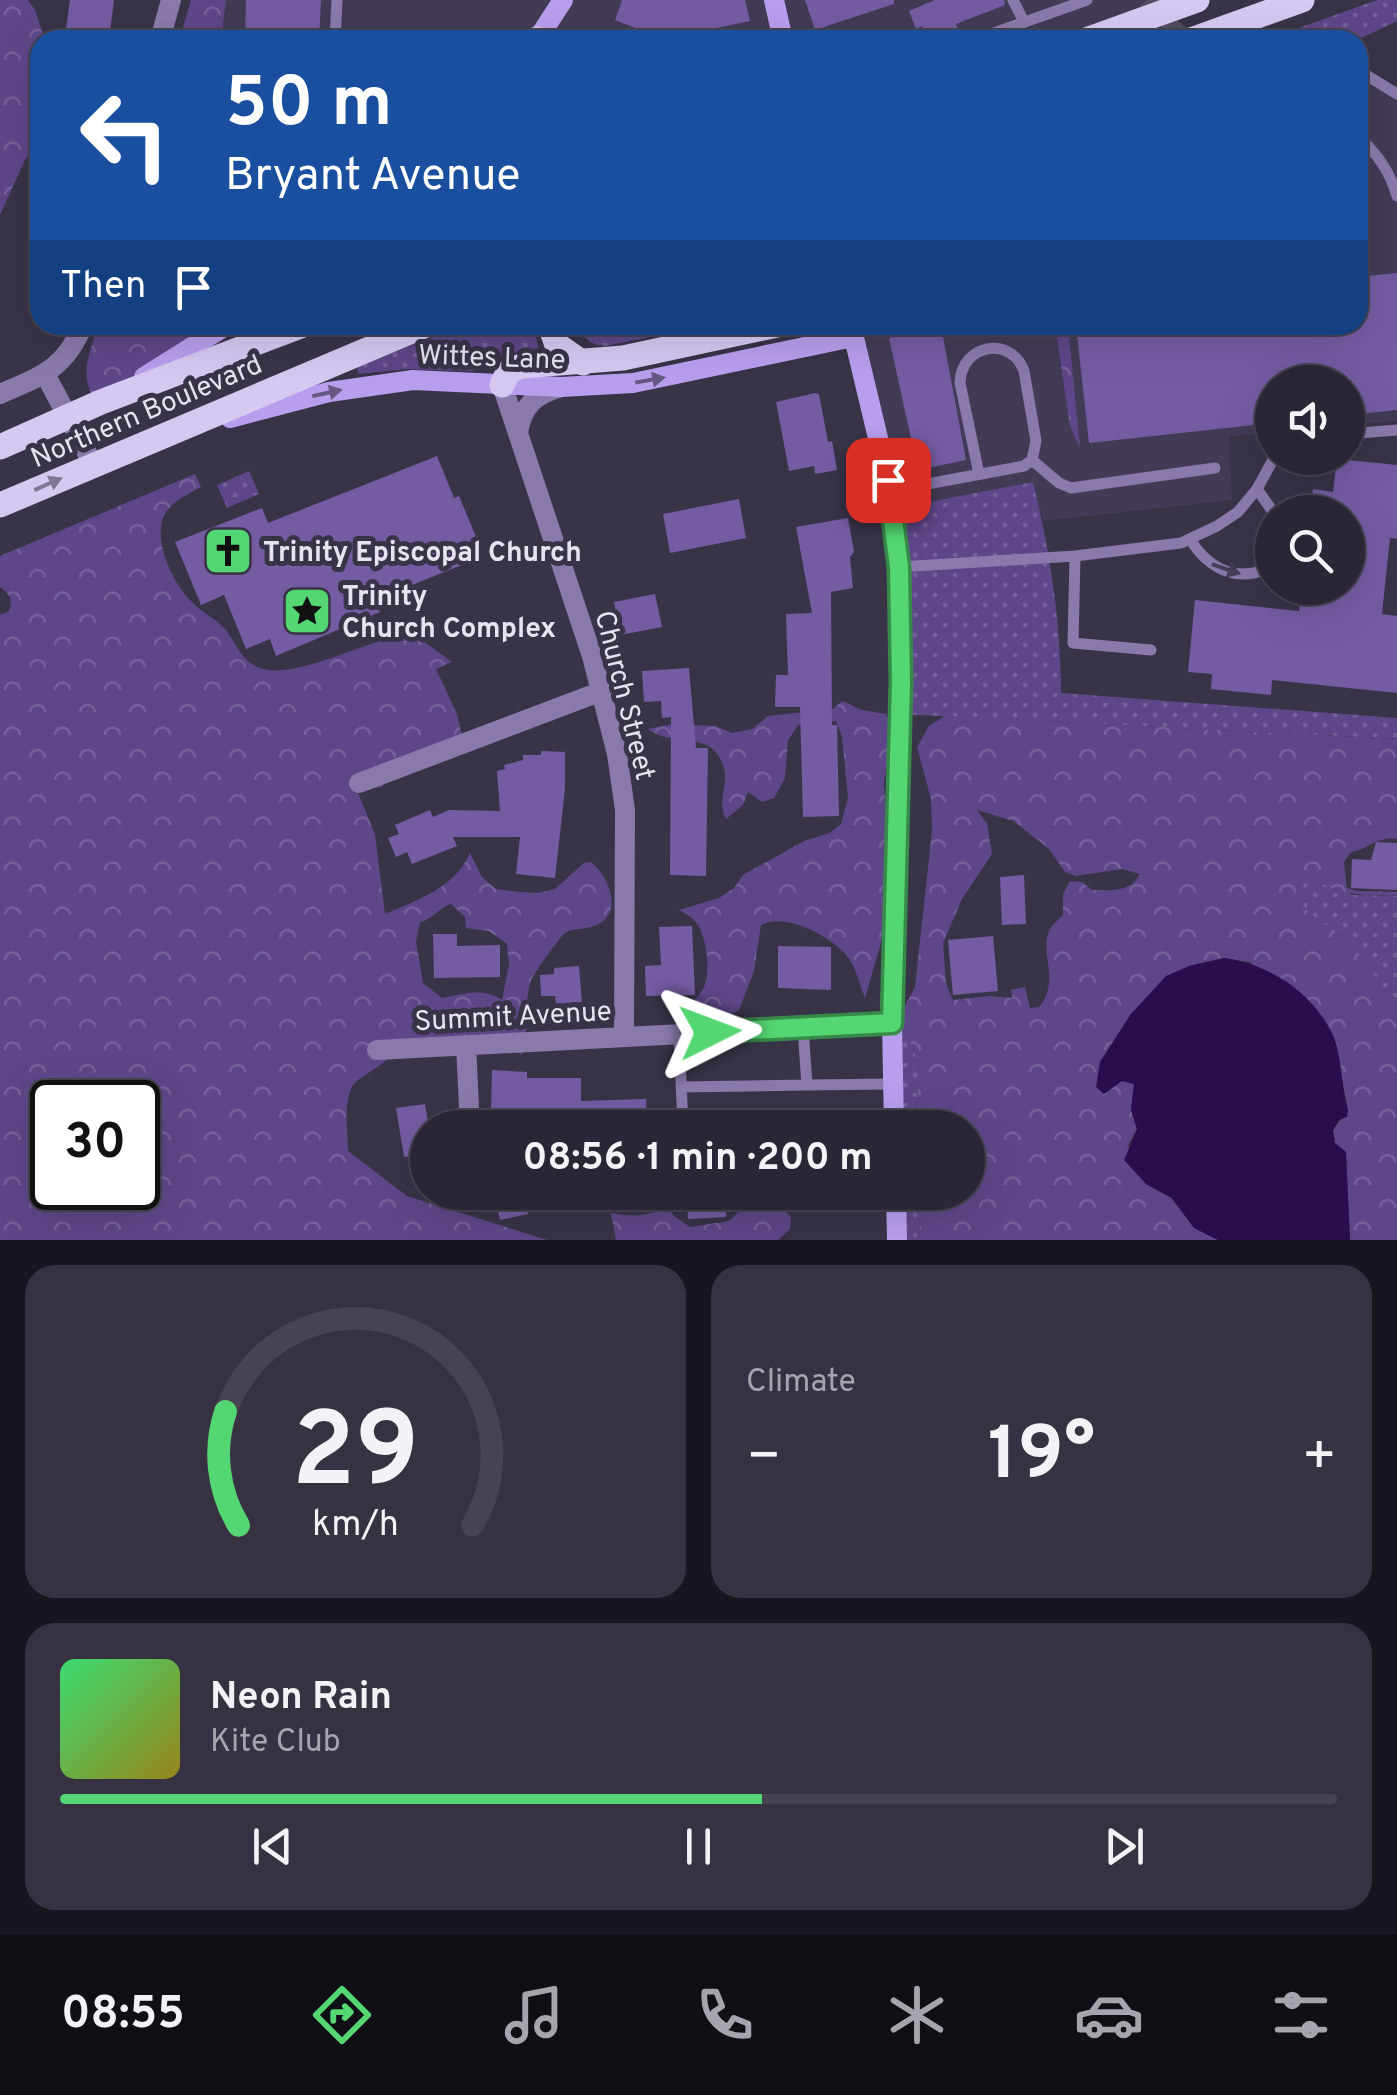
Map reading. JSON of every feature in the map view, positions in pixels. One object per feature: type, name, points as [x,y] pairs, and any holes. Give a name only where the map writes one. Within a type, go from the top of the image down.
[{"type":"main road","points":[[544,30],[563,0]]},
{"type":"main road","points":[[774,0],[781,30]]},
{"type":"main road","points":[[1114,30],[1197,0]]},
{"type":"main road","points":[[1219,30],[1302,0]]},
{"type":"main road","points":[[101,402],[211,335]]},
{"type":"main road","name":"Northern Boulevard","points":[[0,447],[101,402],[277,335]]},
{"type":"main road","name":"Northern Boulevard","points":[[0,505],[402,335]]},
{"type":"main road","points":[[554,335],[557,345],[583,363]]},
{"type":"main road","points":[[502,385],[508,372],[521,366],[583,363],[666,351],[734,335]]},
{"type":"main road","name":"Wittes Lane","points":[[132,448],[329,392],[412,380],[612,386],[654,380],[827,335]]},
{"type":"main road","points":[[856,335],[890,491],[899,567],[901,682],[892,1023],[894,1110]]},
{"type":"main road","points":[[897,1210],[898,1240]]},
{"type":"street","points":[[163,30],[171,0]]},
{"type":"street","points":[[0,394],[45,374],[63,361],[78,335]]},
{"type":"street","points":[[45,374],[93,464]]},
{"type":"street","name":"Church Street","points":[[502,385],[602,691],[617,754],[625,810],[624,1037]]},
{"type":"street","points":[[518,436],[528,404],[561,387]]},
{"type":"street","points":[[359,783],[602,691]]},
{"type":"street","name":"Summit Avenue","points":[[377,1050],[892,1023]]},
{"type":"street","points":[[466,1045],[469,1110]]},
{"type":"lane","points":[[336,30],[337,0]]},
{"type":"lane","points":[[1013,0],[1024,22]]},
{"type":"lane","points":[[1002,30],[1090,1]]},
{"type":"lane","points":[[1368,76],[1396,91]]},
{"type":"lane","points":[[1368,145],[1388,170],[1397,196]]},
{"type":"lane","points":[[890,491],[1024,466],[1032,460],[1036,442],[1021,361],[1002,350],[976,352],[965,360],[961,370],[960,384],[979,474]]},
{"type":"lane","points":[[1365,433],[1397,430]]},
{"type":"lane","points":[[1032,460],[1070,488],[1216,468]]},
{"type":"lane","points":[[899,567],[1076,556],[1154,548],[1190,539],[1228,520],[1265,475]]},
{"type":"lane","points":[[1257,489],[1261,495]]},
{"type":"lane","points":[[1190,539],[1204,558],[1227,573],[1255,571]]},
{"type":"lane","points":[[1076,556],[1073,644],[1151,650]]},
{"type":"lane","points":[[803,1028],[807,1085]]},
{"type":"lane","points":[[679,1034],[682,1110]]},
{"type":"lane","points":[[681,1087],[893,1084]]},
{"type":"shaded area","points":[[226,0],[1163,0],[1086,30],[222,30]]},
{"type":"shaded area","points":[[1368,76],[1397,94],[1397,421],[1365,424],[1365,365],[1255,365],[1255,434],[1229,437],[1232,500],[1043,521],[1033,482],[892,509],[853,335],[1368,335]]},
{"type":"shaded area","points":[[1224,958],[1256,966],[1287,982],[1312,1004],[1332,1033],[1348,1110],[1347,1117],[1339,1120],[1333,1130],[1335,1143],[1346,1152],[1350,1240],[1218,1240],[1194,1228],[1172,1198],[1146,1184],[1124,1160],[1137,1129],[1131,1110],[1134,1084],[1122,1081],[1104,1094],[1096,1087],[1100,1062],[1131,1014],[1166,976]]},
{"type":"green space","points":[[0,0],[28,0],[42,30],[30,30],[30,153],[0,215]]},
{"type":"green space","points":[[191,0],[226,0],[222,30],[182,30]]},
{"type":"green space","points":[[1377,0],[1397,0],[1397,21],[1368,35],[1368,30],[1293,30]]},
{"type":"green space","points":[[95,335],[191,335],[189,350],[94,398],[87,379]]},
{"type":"green space","points":[[438,335],[536,335],[539,353],[503,354],[473,371],[407,369],[359,374],[356,367]]},
{"type":"green space","points":[[585,335],[660,335],[605,346],[589,341]]},
{"type":"green space","points":[[1056,335],[1069,335],[1080,448],[1070,426]]},
{"type":"green space","points":[[249,471],[259,494],[227,508],[217,485]]},
{"type":"green space","points":[[195,474],[201,487],[177,501],[164,516],[164,555],[188,598],[222,626],[248,661],[260,668],[293,669],[409,634],[452,662],[436,669],[457,714],[463,740],[387,779],[382,787],[353,781],[375,834],[385,914],[445,884],[470,853],[482,877],[496,889],[520,892],[555,889],[584,863],[591,862],[608,886],[611,905],[604,921],[564,934],[532,978],[522,1055],[508,1047],[396,1051],[358,1080],[349,1094],[348,1151],[410,1197],[410,1210],[452,1210],[547,1240],[0,1240],[0,615],[9,611],[11,604],[0,587],[0,556]],"holes":[[[451,904],[465,917],[466,928],[489,931],[507,944],[509,964],[502,1000],[480,993],[442,998],[423,983],[416,942],[420,922]]]},
{"type":"green space","points":[[1033,482],[1053,587],[1061,693],[1397,718],[1397,739],[900,714],[892,509]]},
{"type":"green space","points":[[842,701],[886,714],[891,729],[884,784],[888,918],[865,998],[850,960],[834,943],[796,924],[771,922],[761,925],[754,971],[739,1010],[714,1024],[674,1019],[700,993],[707,973],[702,933],[693,919],[679,910],[719,898],[734,888],[743,875],[804,841],[830,833],[841,824],[848,798],[842,736],[836,721],[798,725],[788,741],[785,778],[774,798],[762,802],[748,792],[743,805],[726,819],[722,805],[725,772],[717,754],[700,743],[668,738],[648,729],[673,724],[715,726],[732,733],[752,729],[768,716],[833,709]]},
{"type":"green space","points":[[945,716],[1397,739],[1397,839],[1384,839],[1351,852],[1344,862],[1347,888],[1397,892],[1397,896],[1344,892],[1315,878],[1299,887],[1300,898],[1310,913],[1343,936],[1387,996],[1397,999],[1397,1240],[1350,1240],[1346,1152],[1335,1143],[1333,1130],[1348,1110],[1338,1059],[1250,962],[1224,958],[1189,966],[1131,1014],[1100,1062],[1122,1081],[1134,1084],[1131,1110],[1137,1129],[1128,1145],[1146,1184],[1171,1198],[1194,1228],[1218,1240],[920,1240],[919,1210],[985,1210],[985,1110],[917,1110],[917,1060],[896,1023],[915,987],[932,831],[931,799],[917,747],[929,726]],"holes":[[[977,810],[1013,821],[1048,848],[1065,872],[1076,876],[1122,869],[1140,874],[1131,885],[1113,890],[1092,890],[1082,882],[1070,881],[1063,894],[1063,915],[1052,926],[1046,942],[1048,988],[1039,1007],[1030,1008],[1025,987],[1011,990],[1012,998],[953,1000],[946,984],[943,943],[962,899],[992,854],[987,824]]]},
{"type":"green space","points":[[1315,878],[1353,895],[1397,896],[1397,999],[1387,996],[1343,936],[1303,906],[1298,887]]},
{"type":"green space","points":[[896,1023],[913,1048],[918,1072],[917,1110],[899,1110]]},
{"type":"green space","points":[[670,1210],[690,1227],[729,1221],[741,1210],[785,1210],[791,1218],[790,1229],[778,1240],[616,1240],[611,1213],[641,1215]]},
{"type":"green space","points":[[902,1210],[919,1210],[920,1240],[903,1240]]},
{"type":"building","points":[[70,0],[114,0],[110,30],[66,30]]},
{"type":"building","points":[[246,0],[321,0],[320,30],[245,30]]},
{"type":"building","points":[[622,0],[745,0],[750,21],[707,30],[641,30],[615,20]]},
{"type":"building","points":[[805,0],[894,0],[894,4],[815,30]]},
{"type":"building","points":[[935,0],[1004,0],[1005,5],[956,24],[959,30],[924,30],[922,26],[916,29],[909,11]]},
{"type":"building","points":[[1397,273],[1397,410],[1365,413],[1365,365],[1255,365],[1255,425],[1089,443],[1077,335],[1368,335],[1368,276]]},
{"type":"building","points":[[943,335],[966,460],[918,470],[889,338]]},
{"type":"building","points":[[819,394],[837,470],[815,474],[814,466],[789,471],[776,402]]},
{"type":"building","name":"Trinity Episcopal Church","points":[[437,456],[484,556],[375,600],[380,612],[276,656],[270,639],[246,649],[224,595],[201,605],[175,542],[262,508],[268,523]]},
{"type":"building","points":[[1365,462],[1397,465],[1397,539],[1390,538],[1382,614],[1397,616],[1397,693],[1272,680],[1271,695],[1211,689],[1212,674],[1188,672],[1195,600],[1299,611],[1300,605],[1365,605],[1365,495],[1312,495],[1313,489],[1333,492],[1335,475],[1365,475]]},
{"type":"building","points":[[739,499],[746,538],[670,553],[663,514]]},
{"type":"building","points":[[848,518],[854,552],[850,557],[853,588],[831,592],[832,725],[837,725],[839,816],[803,817],[800,707],[775,707],[776,675],[788,675],[786,614],[812,613],[796,527]]},
{"type":"building","points":[[655,594],[662,627],[620,635],[614,602]]},
{"type":"building","points":[[689,668],[696,748],[708,748],[706,876],[670,875],[671,717],[662,718],[661,701],[644,702],[642,671]]},
{"type":"building","points":[[541,751],[565,752],[555,878],[516,874],[520,837],[453,837],[457,846],[412,864],[407,852],[396,857],[388,838],[399,834],[395,825],[430,810],[433,817],[449,810],[500,811],[497,771],[523,760],[523,755],[541,755]]},
{"type":"building","points":[[1376,842],[1397,843],[1397,890],[1351,888],[1352,859],[1371,860]]},
{"type":"building","points":[[1024,875],[1026,924],[1002,925],[1000,877]]},
{"type":"building","points":[[692,926],[695,995],[646,996],[645,966],[661,965],[659,927]]},
{"type":"building","points":[[433,934],[457,934],[457,946],[500,945],[500,977],[434,978]]},
{"type":"building","points":[[993,936],[998,991],[953,995],[948,940]]},
{"type":"building","points":[[778,946],[831,947],[831,990],[778,988]]},
{"type":"building","points":[[579,966],[582,1002],[556,1004],[555,996],[541,996],[540,975],[554,974],[554,968]]},
{"type":"building","points":[[492,1070],[527,1072],[527,1078],[581,1078],[581,1101],[646,1099],[646,1110],[491,1110]]},
{"type":"building","points":[[425,1104],[426,1110],[410,1110],[410,1156],[404,1157],[396,1108]]},
{"type":"building","points":[[498,1210],[527,1210],[528,1214],[500,1220]]},
{"type":"building","points":[[688,1210],[726,1210],[726,1217],[688,1219]]},
{"type":"tunnel","points":[[1147,0],[1173,30]]},
{"type":"place","name":"Trinity Episcopal Church","points":[[228,551]]},
{"type":"place","name":"Trinity Church Complex","points":[[307,611]]},
{"type":"route","points":[[710,1032],[892,1023],[901,682],[899,567],[888,480]]}]
